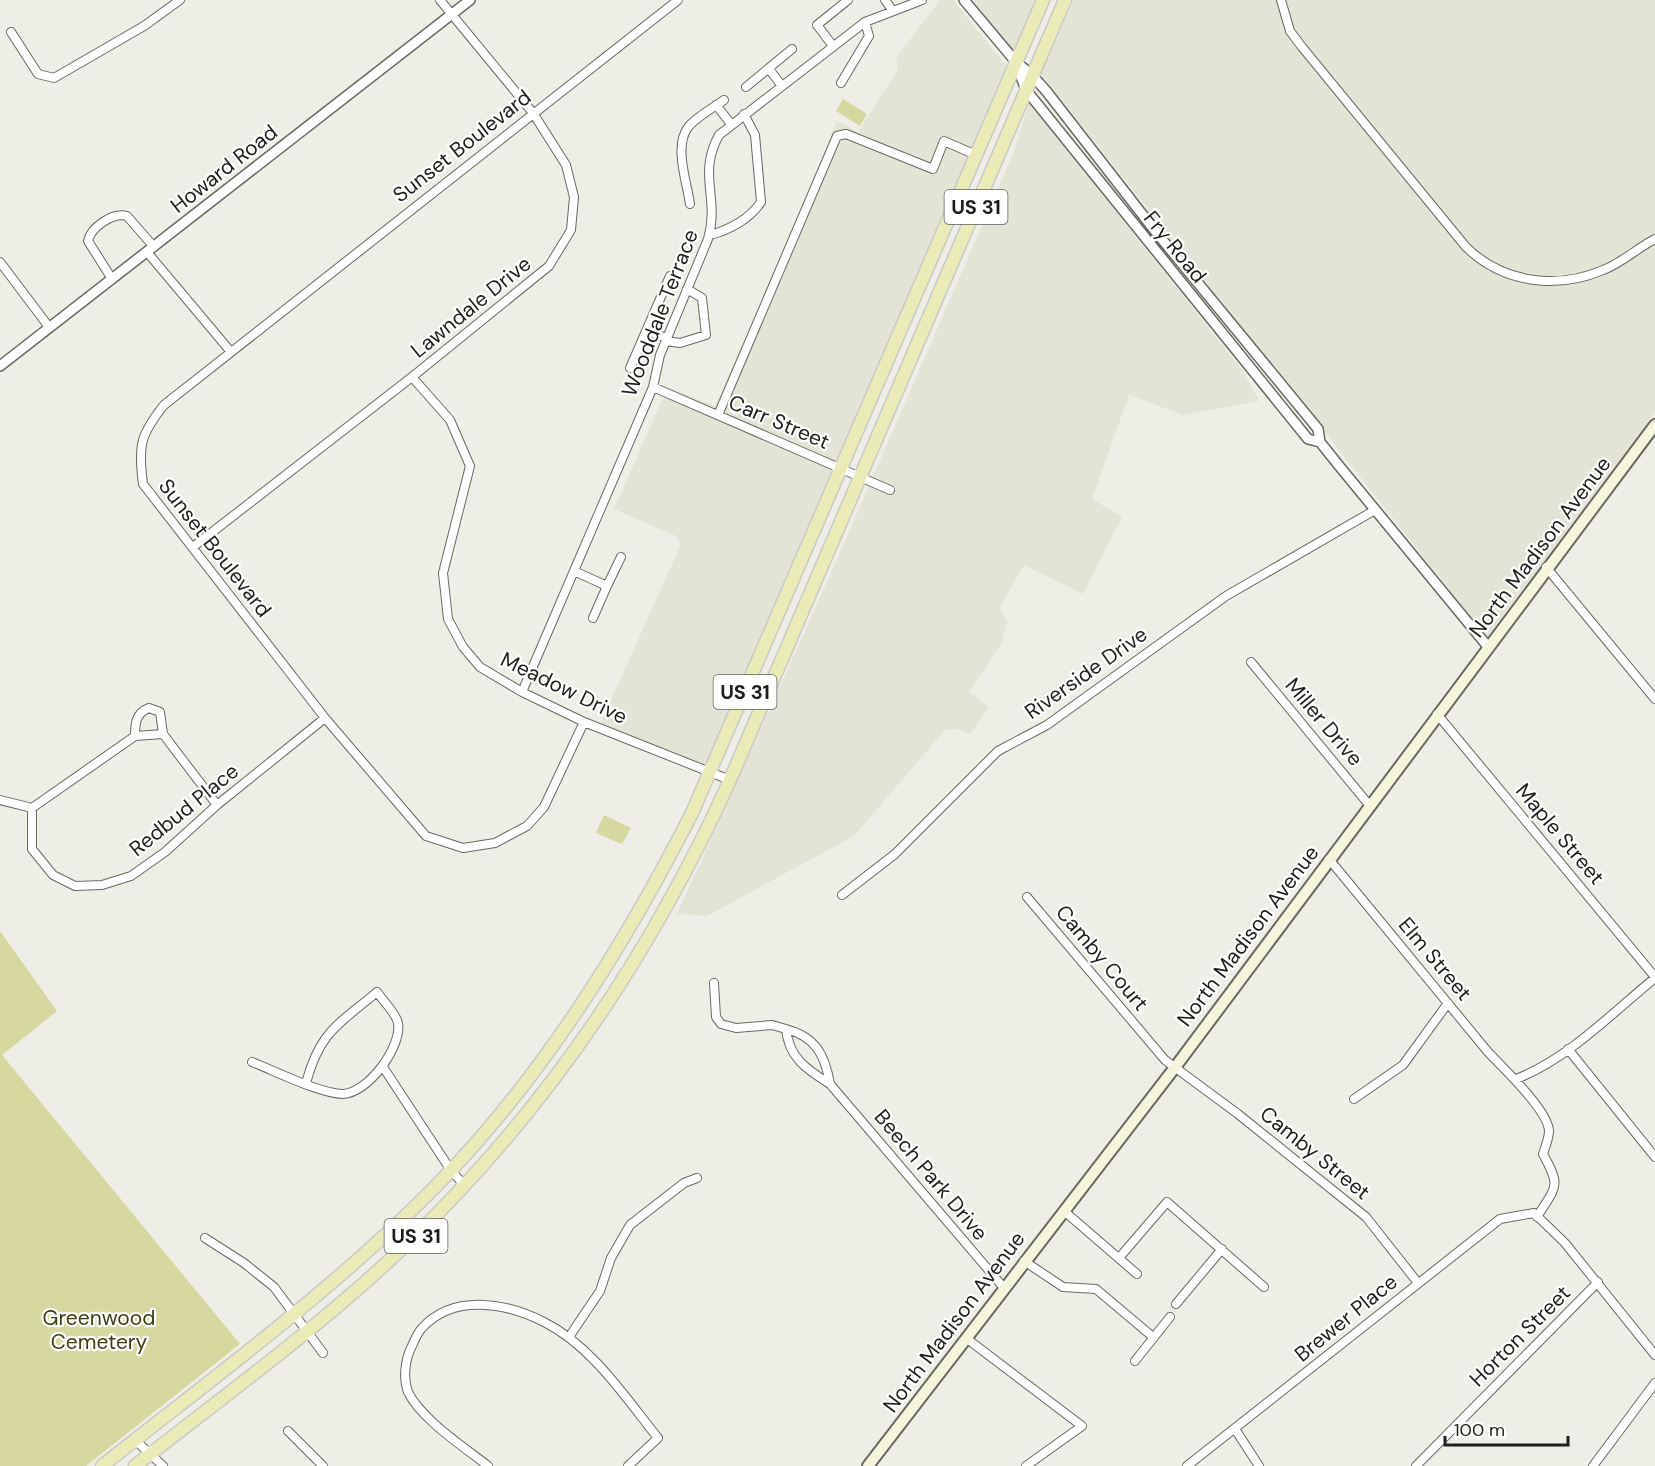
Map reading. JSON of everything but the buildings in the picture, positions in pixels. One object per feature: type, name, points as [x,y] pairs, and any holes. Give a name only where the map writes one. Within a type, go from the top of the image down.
[{"type":"main road","name":"US 31","points":[[102,1466],[293,1314],[377,1243],[435,1188],[473,1146],[525,1081],[566,1027],[608,963],[640,912],[692,813],[1043,0]]},
{"type":"main road","name":"US 31","points":[[135,1466],[305,1331],[415,1237],[496,1149],[564,1066],[630,968],[662,915],[708,829],[1065,0]]},
{"type":"main road","name":"North Madison Avenue","points":[[868,1466],[1176,1066],[1437,714],[1489,648],[1546,567],[1655,425]]},
{"type":"street","points":[[11,32],[38,74],[54,78],[144,26],[180,0]]},
{"type":"street","name":"Lawndale Drive","points":[[193,547],[412,377],[549,266],[571,230],[574,197],[566,165],[533,113],[440,0]]},
{"type":"street","name":"Howard Road","points":[[0,366],[470,0]]},
{"type":"street","name":"Sunset Boulevard","points":[[584,722],[544,807],[527,826],[495,843],[463,848],[426,836],[325,718],[143,484],[139,455],[147,427],[164,405],[678,0]]},
{"type":"street","points":[[833,46],[817,25],[848,0]]},
{"type":"street","points":[[885,0],[893,11]]},
{"type":"street","name":"Wooddale Terrace","points":[[522,692],[652,387],[666,340],[710,235],[714,219],[707,170],[709,152],[719,135],[731,124],[865,22],[878,15],[922,0]]},
{"type":"street","name":"Fry Road","points":[[964,0],[1016,62],[1034,76],[1156,232],[1318,429],[1320,442],[1362,495],[1489,648]]},
{"type":"street","points":[[1281,0],[1290,31],[1302,47],[1466,247],[1490,266],[1520,279],[1556,282],[1577,279],[1604,270],[1655,239]]},
{"type":"street","points":[[841,83],[869,36],[865,22]]},
{"type":"street","points":[[746,87],[792,49]]},
{"type":"street","name":"Fry Road","points":[[1016,62],[1026,90],[1308,439],[1320,442]]},
{"type":"street","points":[[769,69],[782,86]]},
{"type":"street","points":[[690,204],[682,136],[690,125],[723,100]]},
{"type":"street","points":[[716,105],[731,124]]},
{"type":"street","points":[[710,235],[725,231],[755,211],[761,202],[755,135],[744,114]]},
{"type":"street","points":[[718,415],[837,136],[846,134],[933,169],[944,141],[976,155]]},
{"type":"street","points":[[112,279],[88,241],[94,229],[116,215],[127,216],[231,352]]},
{"type":"street","points":[[0,262],[49,327]]},
{"type":"street","points":[[630,368],[670,276]]},
{"type":"street","points":[[646,331],[666,340],[680,343],[706,335],[702,298],[687,289]]},
{"type":"street","name":"Meadow Drive","points":[[412,377],[450,420],[470,466],[443,573],[448,619],[463,647],[480,666],[522,692],[584,722],[730,780]]},
{"type":"street","name":"Carr Street","points":[[652,387],[890,490]]},
{"type":"street","name":"Riverside Drive","points":[[842,895],[895,854],[998,751],[1047,725],[1226,596],[1375,510]]},
{"type":"street","points":[[593,618],[621,557]]},
{"type":"street","points":[[1546,567],[1655,699]]},
{"type":"street","points":[[574,571],[607,586]]},
{"type":"street","name":"Miller Drive","points":[[1251,662],[1370,806]]},
{"type":"street","points":[[135,736],[136,720],[143,710],[149,708],[160,712],[163,734],[217,805]]},
{"type":"street","name":"Maple Street","points":[[1437,714],[1655,977]]},
{"type":"street","name":"Redbud Place","points":[[32,808],[32,849],[53,875],[75,886],[102,885],[131,876],[165,852],[217,805],[325,718]]},
{"type":"street","points":[[0,800],[32,808],[135,736],[163,734]]},
{"type":"street","name":"Elm Street","points":[[1329,859],[1488,1052],[1516,1079],[1545,1121],[1549,1131],[1543,1154],[1555,1175],[1554,1186],[1536,1215]]},
{"type":"street","name":"Camby Court","points":[[1027,897],[1135,1026],[1165,1060],[1176,1066]]},
{"type":"street","points":[[1516,1079],[1534,1072],[1568,1049],[1655,977]]},
{"type":"street","name":"Beech Park Drive","points":[[714,983],[716,1017],[721,1024],[736,1028],[772,1025],[816,1043],[826,1061],[830,1084]]},
{"type":"street","points":[[252,1062],[328,1092],[353,1093],[383,1067],[398,1025],[377,992],[325,1036],[314,1056],[306,1083]]},
{"type":"street","points":[[1354,1099],[1403,1065],[1448,1003]]},
{"type":"street","name":"Beech Park Drive","points":[[786,1029],[792,1053],[802,1067],[830,1084],[1004,1288]]},
{"type":"street","points":[[1568,1049],[1655,1157]]},
{"type":"street","name":"Camby Street","points":[[1176,1066],[1366,1217],[1418,1283]]},
{"type":"street","points":[[383,1067],[450,1169],[464,1184]]},
{"type":"street","points":[[569,1337],[600,1291],[610,1258],[630,1225],[684,1183],[698,1178]]},
{"type":"street","points":[[1119,1258],[1167,1202],[1263,1287]]},
{"type":"street","points":[[1064,1211],[1137,1274]]},
{"type":"street","points":[[1536,1215],[1565,1243],[1655,1355]]},
{"type":"street","name":"Brewer Place","points":[[1187,1466],[1500,1219],[1536,1215]]},
{"type":"street","points":[[205,1238],[263,1278],[285,1299],[293,1314],[323,1353]]},
{"type":"street","points":[[1176,1304],[1222,1249]]},
{"type":"street","points":[[1024,1261],[1063,1287],[1096,1289],[1153,1338]]},
{"type":"street","name":"Horton Street","points":[[1416,1466],[1598,1282]]},
{"type":"street","points":[[488,1466],[423,1412],[407,1390],[406,1359],[422,1328],[449,1309],[469,1304],[490,1305],[544,1322],[569,1337],[594,1360],[658,1438],[628,1466]]},
{"type":"street","points":[[1135,1360],[1170,1317]]},
{"type":"street","points":[[966,1338],[1082,1426],[1026,1466]]},
{"type":"street","points":[[1593,1466],[1655,1383]]},
{"type":"street","points":[[1235,1429],[1259,1466]]},
{"type":"street","points":[[288,1431],[323,1466]]},
{"type":"street","points":[[135,1440],[163,1466]]},
{"type":"shaded area","points":[[940,0],[953,0],[1007,67],[706,766],[600,725],[681,544],[676,536],[614,509],[662,400],[672,389],[715,406],[790,238],[837,121],[858,132],[898,69],[896,58]]},
{"type":"shaded area","points":[[973,0],[1035,0],[1013,51]]},
{"type":"shaded area","points":[[1074,0],[1655,0],[1655,412],[1487,637],[1041,74]]},
{"type":"shaded area","points":[[1029,103],[1243,371],[1259,401],[1183,415],[1129,395],[1092,499],[1122,517],[1083,594],[1024,565],[1000,607],[1007,622],[1001,645],[969,692],[989,707],[970,734],[960,729],[945,730],[854,836],[707,916],[677,914],[836,562],[1013,154]]},
{"type":"green space","points":[[843,99],[867,114],[860,126],[836,111]]},
{"type":"green space","points":[[604,815],[631,828],[622,844],[596,833]]},
{"type":"green space","name":"Greenwood Cemetery","points":[[0,931],[57,1011],[2,1055],[240,1344],[86,1466],[0,1466]]}]
